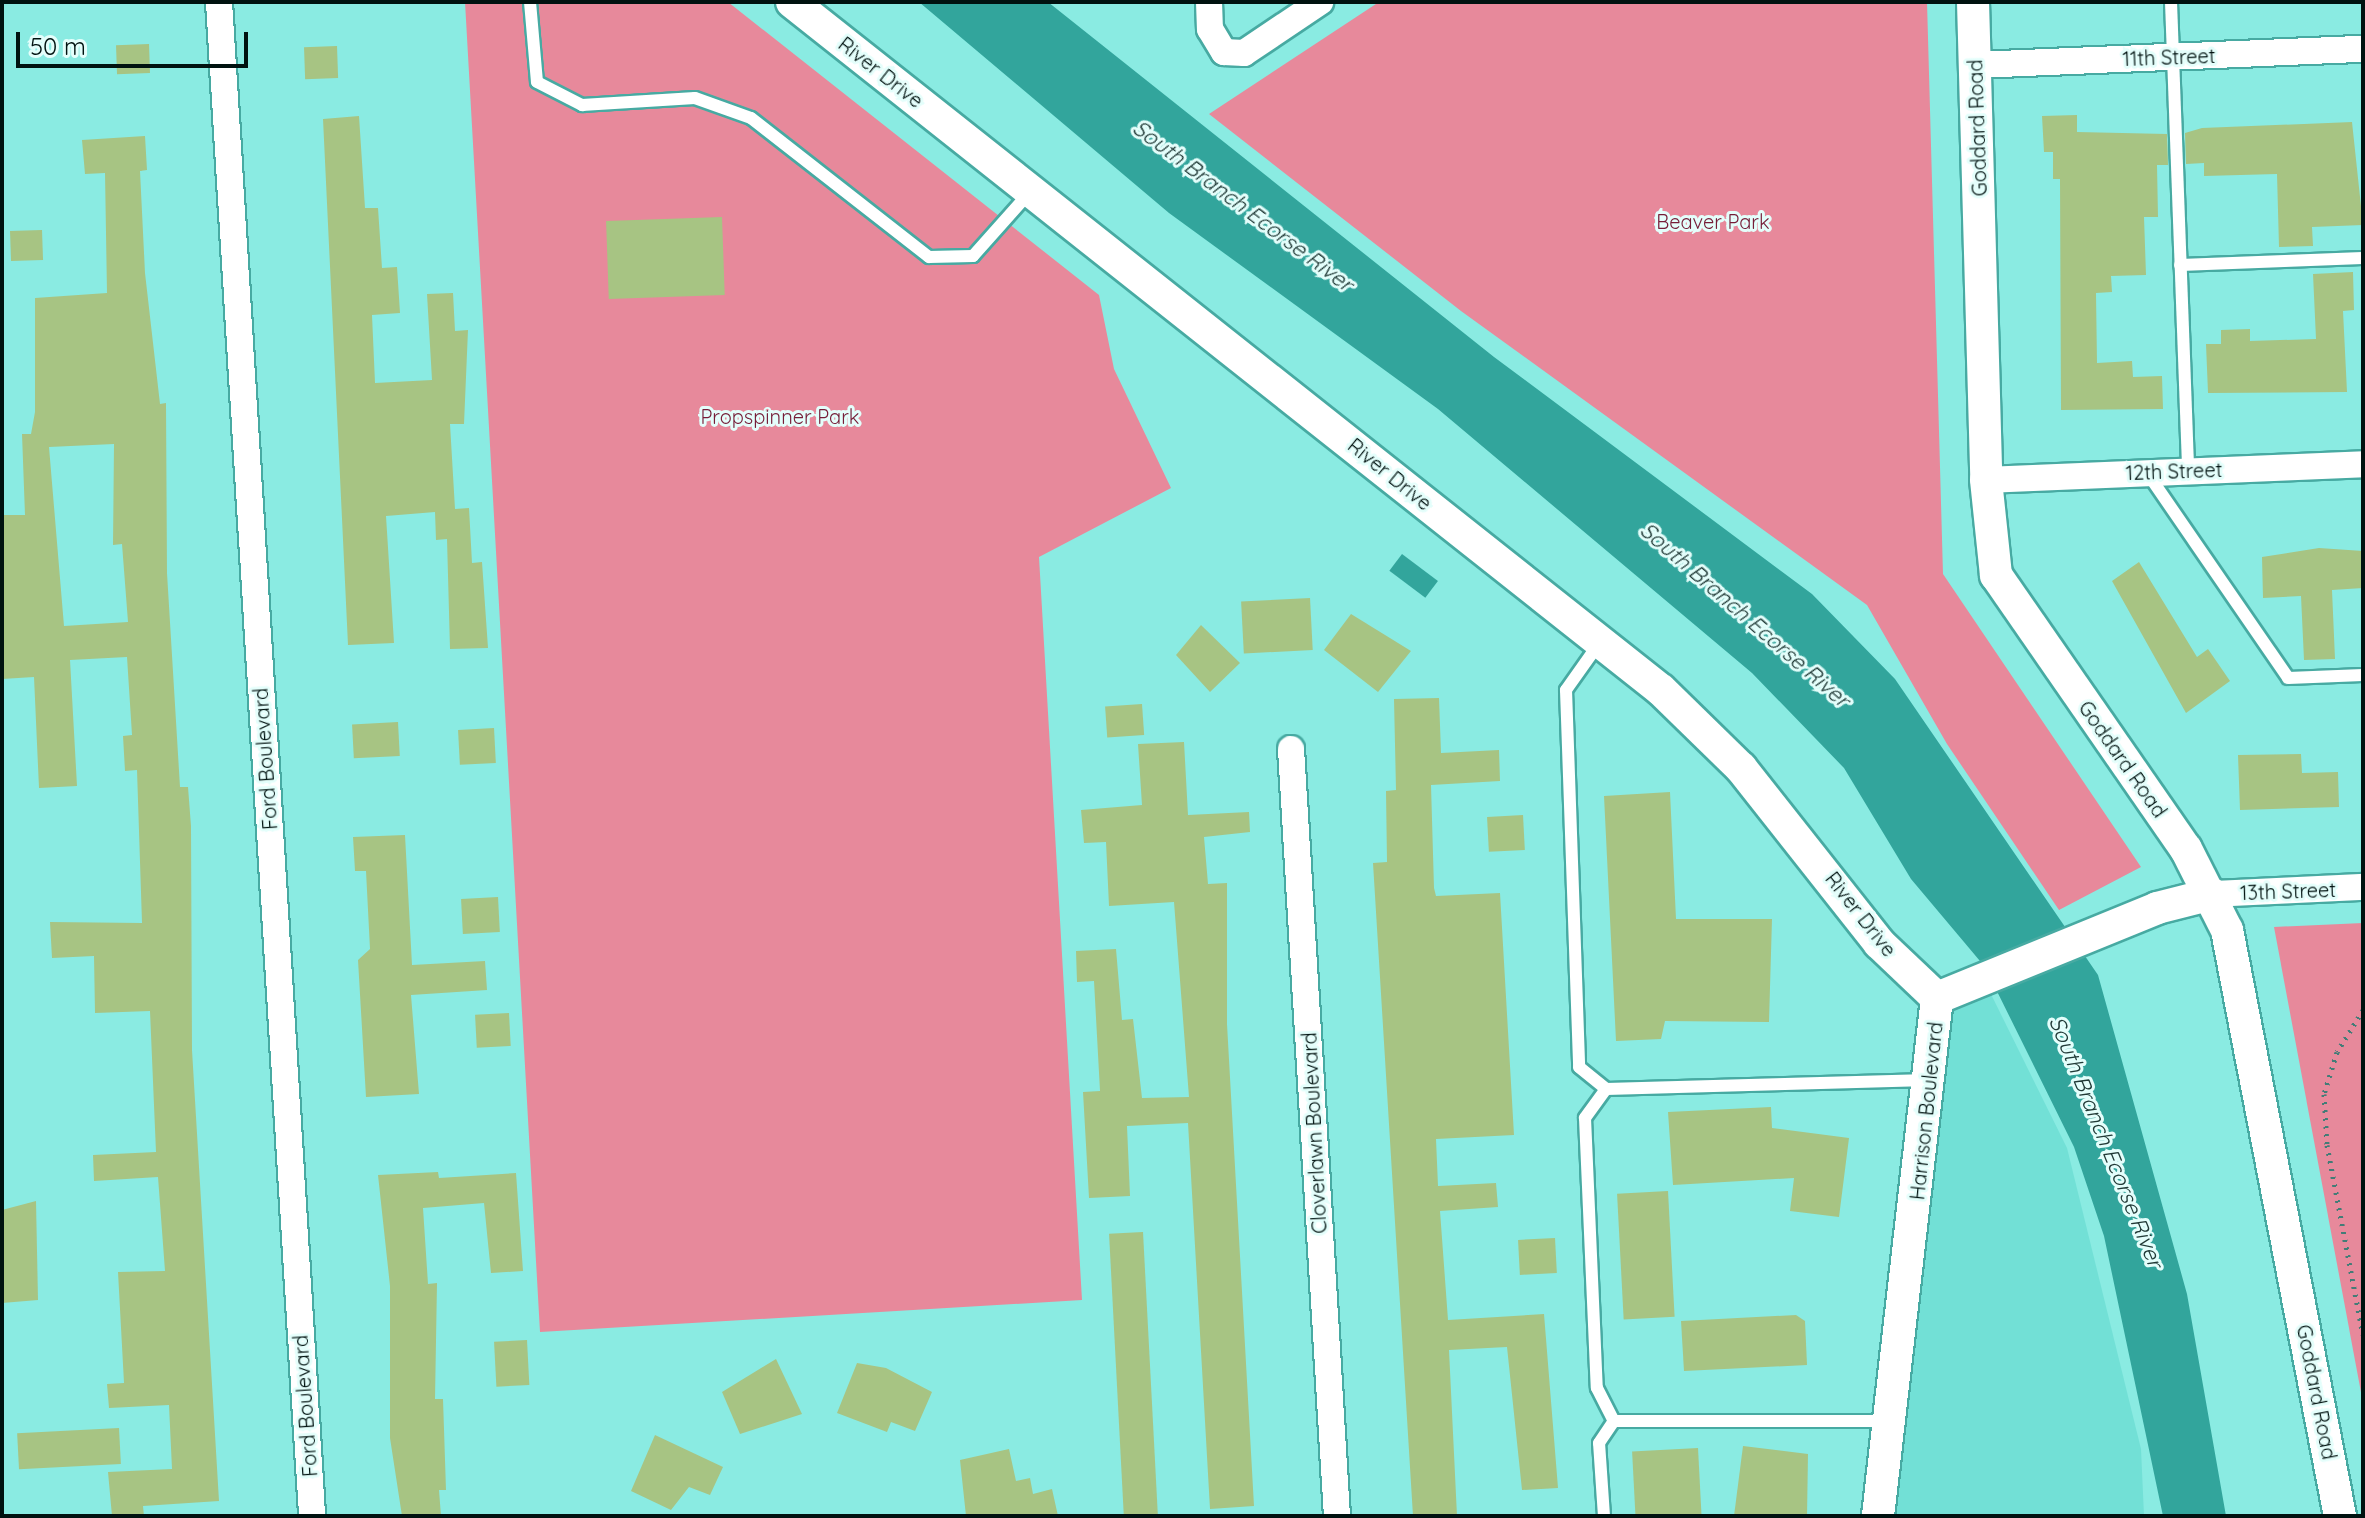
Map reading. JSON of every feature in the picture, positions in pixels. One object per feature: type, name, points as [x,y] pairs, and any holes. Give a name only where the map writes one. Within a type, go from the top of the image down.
[{"type":"street","name":"Ford Boulevard","points":[[219,2],[312,1516]]},
{"type":"street","name":"River Drive","points":[[792,2],[1602,641],[1741,768],[1879,943],[1937,998]]},
{"type":"street","points":[[1209,2],[1210,29],[1224,52],[1244,53],[1320,2]]},
{"type":"street","name":"Goddard Road","points":[[1973,2],[1986,480],[1996,575],[2212,894],[2235,960],[2340,1516]]},
{"type":"street","name":"11th Street","points":[[1976,65],[2363,49]]},
{"type":"street","name":"12th Street","points":[[1986,480],[2363,464]]},
{"type":"street","name":"Cloverlawn Boulevard","points":[[1291,749],[1337,1516]]},
{"type":"street","name":"13th Street","points":[[2212,894],[2363,887]]},
{"type":"street","name":"Harrison Boulevard","points":[[1878,1516],[1931,1080],[1937,998],[2101,930],[2212,894]]},
{"type":"lane","points":[[530,2],[537,82],[582,105],[695,98],[751,118],[929,257],[973,256],[1032,190]]},
{"type":"lane","points":[[2171,2],[2188,470]]},
{"type":"lane","points":[[2180,265],[2363,258]]},
{"type":"lane","points":[[2146,472],[2288,678],[2363,675]]},
{"type":"lane","points":[[1602,641],[1566,690],[1579,1067],[1606,1089],[1931,1080]]},
{"type":"lane","points":[[1606,1089],[1585,1118],[1597,1388],[1614,1421]]},
{"type":"lane","points":[[1614,1421],[1890,1421]]},
{"type":"lane","points":[[1604,1516],[1599,1443],[1614,1421]]},
{"type":"path","points":[[2363,1010],[2337,1052],[2324,1094],[2327,1145],[2363,1335]]},
{"type":"shaded area","points":[[1983,978],[2067,1148],[2141,1449],[2144,1516],[1878,1516],[1937,998]]},
{"type":"green space","name":"Propspinner Park","points":[[465,2],[728,2],[1099,295],[1114,369],[1171,488],[1039,557],[1082,1300],[540,1332]]},
{"type":"green space","name":"Beaver Park","points":[[1379,2],[1927,2],[1943,574],[2141,867],[2059,910],[1947,744],[1867,605],[1461,311],[1209,114]]},
{"type":"green space","points":[[2363,923],[2363,1403],[2274,927]]},
{"type":"water","name":"South Branch Ecorse River","points":[[919,2],[1048,2],[1494,357],[1812,594],[1895,679],[2098,975],[2187,1294],[2226,1516],[2163,1516],[2104,1236],[2074,1147],[1985,967],[1911,879],[1844,768],[1752,673],[1438,409],[1169,213]]},
{"type":"water","points":[[1402,554],[1438,581],[1425,598],[1389,571]]},
{"type":"building","points":[[149,44],[150,73],[117,74],[116,45]]},
{"type":"building","points":[[337,46],[338,78],[305,79],[304,47]]},
{"type":"building","points":[[2077,115],[2077,132],[2167,134],[2168,165],[2157,165],[2158,217],[2144,217],[2146,275],[2111,276],[2112,292],[2096,293],[2097,363],[2132,361],[2133,377],[2162,376],[2163,409],[2061,410],[2060,179],[2053,179],[2053,152],[2044,152],[2042,116]]},
{"type":"building","points":[[359,116],[365,208],[378,208],[382,268],[397,267],[400,313],[372,315],[375,383],[432,380],[427,294],[453,293],[455,331],[468,330],[464,424],[450,424],[455,509],[469,508],[472,563],[482,562],[488,648],[450,649],[447,539],[436,540],[435,512],[386,516],[394,643],[348,645],[323,119]]},
{"type":"building","points":[[2352,122],[2363,225],[2312,227],[2313,246],[2279,247],[2277,174],[2204,176],[2204,163],[2186,164],[2185,133],[2202,128]]},
{"type":"building","points":[[145,136],[147,170],[140,171],[145,273],[160,404],[166,403],[167,573],[180,787],[188,787],[191,826],[192,1050],[219,1501],[143,1506],[144,1516],[112,1516],[108,1472],[172,1469],[169,1405],[109,1408],[107,1384],[124,1383],[118,1272],[165,1271],[158,1177],[94,1181],[93,1155],[156,1152],[150,1011],[95,1013],[94,956],[52,958],[50,922],[142,923],[137,770],[125,771],[123,736],[132,735],[127,657],[70,660],[77,786],[39,788],[34,677],[2,679],[2,515],[25,515],[22,434],[31,434],[35,412],[35,298],[107,293],[105,173],[85,174],[82,140]],"holes":[[[114,444],[113,545],[122,544],[128,622],[64,626],[49,447]]]},
{"type":"building","points":[[722,217],[725,295],[609,299],[606,221]]},
{"type":"building","points":[[42,230],[43,260],[11,261],[10,231]]},
{"type":"building","points":[[2353,272],[2354,310],[2343,311],[2347,392],[2208,393],[2206,344],[2221,344],[2221,330],[2250,329],[2250,341],[2316,339],[2313,274]]},
{"type":"building","points":[[2319,548],[2363,551],[2363,588],[2332,590],[2335,659],[2304,660],[2301,596],[2263,598],[2262,557]]},
{"type":"building","points":[[2139,562],[2197,657],[2208,649],[2230,681],[2186,713],[2112,581]]},
{"type":"building","points":[[1310,598],[1313,650],[1244,654],[1241,602]]},
{"type":"building","points":[[1351,614],[1411,651],[1378,692],[1324,650]]},
{"type":"building","points":[[1201,625],[1240,663],[1210,692],[1176,655]]},
{"type":"building","points":[[1439,698],[1441,753],[1499,750],[1500,781],[1431,785],[1434,888],[1436,896],[1500,893],[1514,1135],[1436,1139],[1438,1186],[1496,1183],[1498,1207],[1440,1211],[1448,1320],[1544,1314],[1558,1488],[1522,1490],[1507,1347],[1449,1350],[1457,1516],[1413,1516],[1373,863],[1387,862],[1386,791],[1396,790],[1394,699]]},
{"type":"building","points":[[1142,704],[1144,735],[1107,738],[1105,707]]},
{"type":"building","points":[[398,722],[400,756],[354,758],[352,724]]},
{"type":"building","points":[[494,728],[496,763],[460,765],[458,730]]},
{"type":"building","points":[[1184,742],[1188,815],[1249,812],[1250,832],[1204,837],[1208,884],[1227,883],[1227,1024],[1254,1506],[1210,1509],[1188,1123],[1127,1126],[1130,1196],[1089,1198],[1083,1092],[1100,1091],[1094,981],[1077,982],[1076,951],[1116,949],[1122,1020],[1133,1019],[1142,1098],[1189,1097],[1174,902],[1109,906],[1106,842],[1084,843],[1081,810],[1142,805],[1138,744]]},
{"type":"building","points":[[2301,754],[2302,773],[2338,772],[2339,807],[2240,810],[2238,755]]},
{"type":"building","points":[[1670,792],[1676,919],[1772,919],[1769,1022],[1665,1021],[1661,1039],[1616,1041],[1604,796]]},
{"type":"building","points":[[1523,815],[1525,850],[1489,852],[1487,817]]},
{"type":"building","points":[[405,835],[412,965],[485,961],[487,990],[411,995],[419,1094],[366,1097],[358,960],[370,949],[366,871],[355,871],[353,837]]},
{"type":"building","points":[[498,897],[500,932],[463,934],[461,899]]},
{"type":"building","points":[[509,1013],[511,1046],[477,1048],[475,1015]]},
{"type":"building","points":[[1771,1107],[1772,1128],[1849,1138],[1839,1217],[1790,1211],[1794,1178],[1673,1185],[1668,1112]]},
{"type":"building","points":[[438,1172],[439,1178],[516,1173],[523,1271],[491,1273],[484,1203],[423,1208],[428,1284],[437,1283],[435,1399],[443,1399],[446,1490],[439,1490],[441,1516],[402,1516],[390,1438],[390,1286],[378,1175]]},
{"type":"building","points":[[1668,1191],[1675,1317],[1624,1319],[1617,1194]]},
{"type":"building","points":[[36,1201],[38,1300],[2,1303],[2,1210]]},
{"type":"building","points":[[1143,1232],[1158,1516],[1124,1516],[1109,1234]]},
{"type":"building","points":[[1555,1238],[1557,1273],[1520,1275],[1518,1240]]},
{"type":"building","points":[[1796,1315],[1805,1321],[1807,1365],[1684,1371],[1681,1321]]},
{"type":"building","points":[[527,1340],[529,1385],[496,1387],[494,1342]]},
{"type":"building","points":[[776,1359],[802,1414],[740,1434],[722,1392]]},
{"type":"building","points":[[857,1363],[886,1368],[932,1392],[915,1431],[891,1422],[887,1432],[837,1413]]},
{"type":"building","points":[[119,1428],[121,1464],[19,1469],[17,1433]]},
{"type":"building","points":[[655,1435],[723,1467],[710,1495],[689,1487],[671,1510],[631,1491]]},
{"type":"building","points":[[1743,1446],[1808,1454],[1807,1516],[1734,1516]]},
{"type":"building","points":[[1698,1448],[1702,1516],[1635,1516],[1632,1451]]},
{"type":"building","points":[[1009,1449],[1016,1481],[1030,1478],[1033,1494],[1052,1489],[1058,1516],[966,1516],[960,1460]]}]
